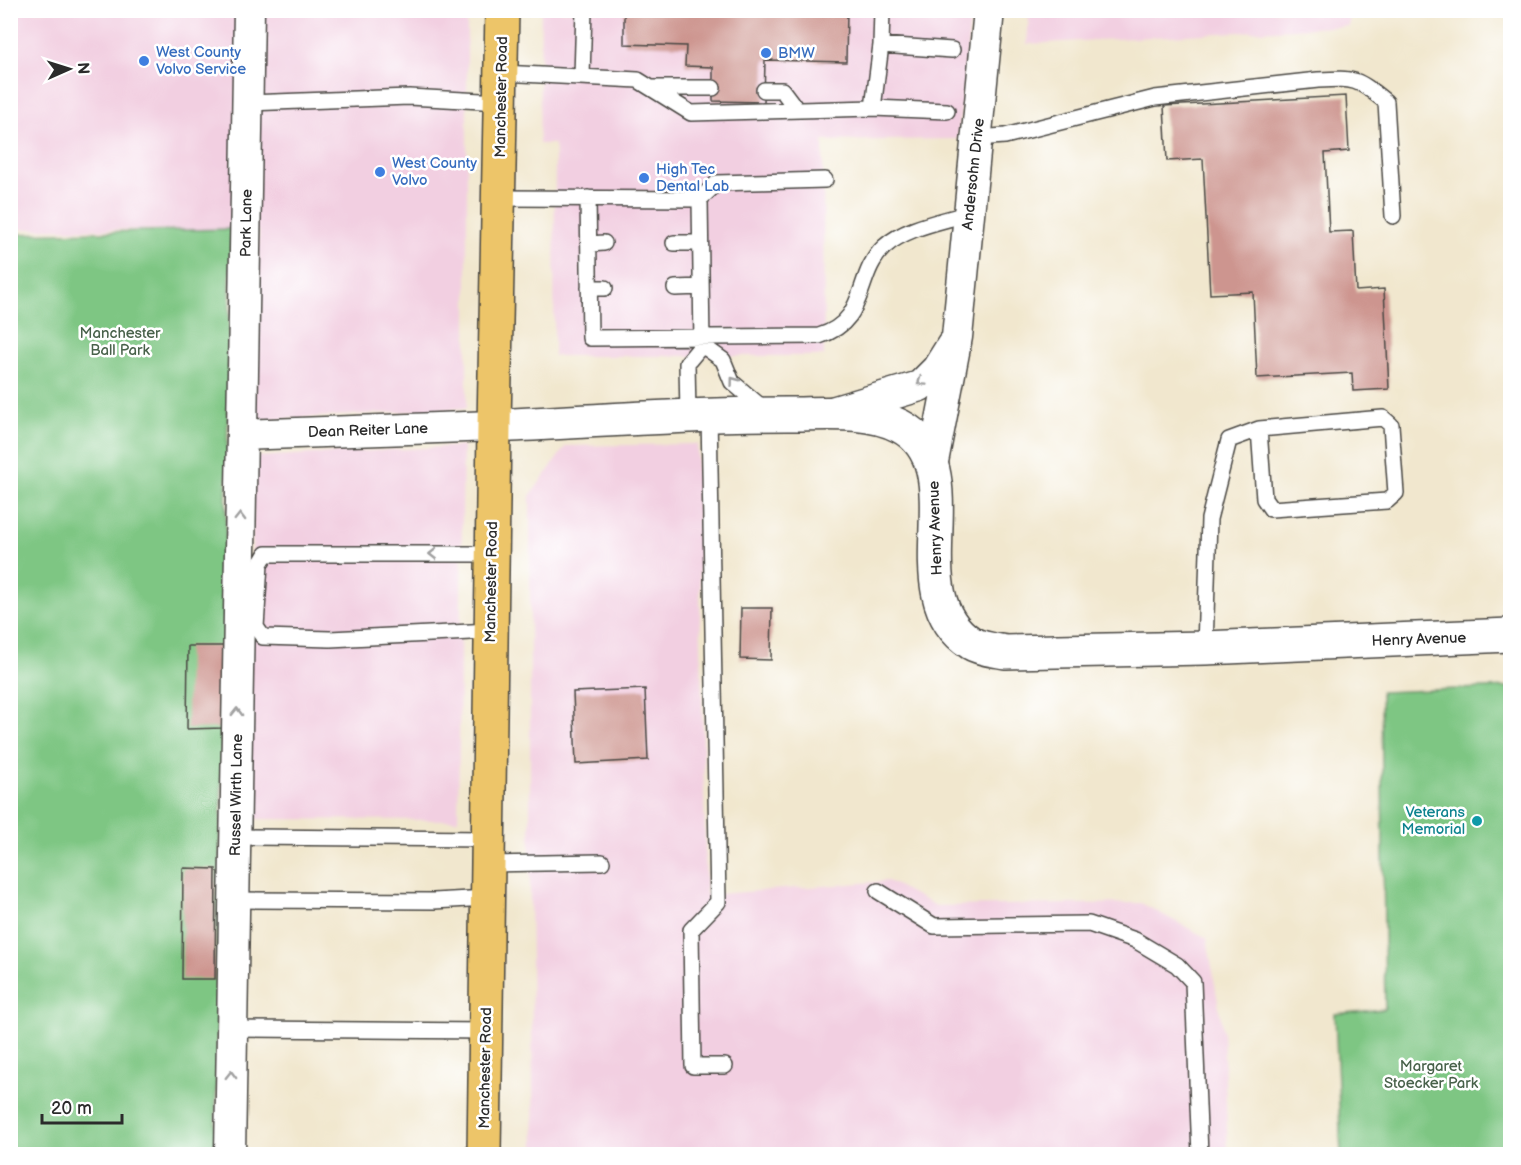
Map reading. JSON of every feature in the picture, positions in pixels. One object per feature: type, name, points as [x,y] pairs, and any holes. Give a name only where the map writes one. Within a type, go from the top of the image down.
[{"type":"highway","name":"Manchester Road","points":[[484,1155],[502,10]]},
{"type":"street","name":"Park Lane","points":[[242,435],[249,10]]},
{"type":"street","name":"Andersohn Drive","points":[[932,467],[957,337],[989,10]]},
{"type":"street","name":"Andersohn Drive","points":[[823,414],[920,386],[937,369],[957,337]]},
{"type":"street","name":"Andersohn Drive","points":[[934,546],[957,447],[960,408],[957,337]]},
{"type":"street","name":"Henry Avenue","points":[[494,426],[771,414],[863,416],[888,421],[901,427],[922,446],[932,467],[936,493],[934,546],[942,608],[951,623],[973,644],[1006,652],[1205,648],[1510,635]]},
{"type":"street","name":"Dean Reiter Lane","points":[[242,435],[494,426]]},
{"type":"street","name":"Russel Wirth Lane","points":[[230,1155],[242,435]]},
{"type":"lane","points":[[582,76],[584,10]]},
{"type":"lane","points":[[873,108],[881,45],[882,10]]},
{"type":"lane","points":[[881,45],[952,50]]},
{"type":"lane","points":[[248,103],[409,97],[582,76],[638,80],[691,113],[873,108],[947,111]]},
{"type":"lane","points":[[976,138],[1005,136],[1155,98],[1345,79],[1360,82],[1386,102],[1393,216]]},
{"type":"lane","points":[[651,88],[713,88]]},
{"type":"lane","points":[[764,90],[782,90],[797,110]]},
{"type":"lane","points":[[499,198],[700,199],[717,183],[825,180]]},
{"type":"lane","points":[[588,198],[589,244],[597,288],[590,338],[702,342],[819,336],[834,331],[847,320],[859,299],[873,261],[900,234],[969,213]]},
{"type":"lane","points":[[700,199],[702,342],[687,363],[699,416],[718,902],[691,930],[693,1066],[725,1066]]},
{"type":"lane","points":[[589,244],[604,243]]},
{"type":"lane","points":[[674,243],[700,243]]},
{"type":"lane","points":[[675,288],[701,287]]},
{"type":"lane","points":[[702,342],[723,360],[732,382],[771,414]]},
{"type":"lane","points":[[1205,648],[1209,519],[1229,440],[1259,429],[1383,418],[1391,425],[1396,493],[1387,501],[1271,508],[1264,499],[1259,429]]},
{"type":"lane","points":[[491,631],[330,639],[263,637],[256,627],[260,564],[266,554],[492,554]]},
{"type":"lane","points":[[235,837],[488,852],[602,862]]},
{"type":"lane","points":[[878,891],[934,926],[1089,924],[1135,940],[1177,965],[1193,982],[1200,1155]]},
{"type":"lane","points":[[234,900],[434,901],[487,898]]},
{"type":"lane","points":[[232,1029],[486,1031]]},
{"type":"shaded area","points":[[11,11],[467,11],[467,408],[252,421],[259,230],[11,229]]},
{"type":"shaded area","points":[[541,11],[971,11],[958,139],[823,141],[824,356],[554,356],[555,144],[539,144]]},
{"type":"shaded area","points":[[1029,11],[1349,11],[1349,26],[1027,44]]},
{"type":"shaded area","points":[[697,444],[706,895],[888,881],[936,906],[1141,903],[1207,938],[1223,1031],[1228,1154],[534,1154],[530,898],[530,496],[566,446]]},
{"type":"shaded area","points":[[463,446],[458,820],[246,819],[254,457]]},
{"type":"green space","name":"Manchester Ball Park","points":[[231,229],[215,1154],[11,1154],[11,234]]},
{"type":"green space","name":"Margaret Stoecker Park","points":[[1510,687],[1510,1154],[1341,1154],[1335,1014],[1385,1009],[1381,692]]},
{"type":"building","name":"BMW","points":[[624,10],[847,10],[846,62],[765,60],[764,102],[713,101],[713,67],[685,66],[686,46],[624,44]]},
{"type":"building","points":[[1346,96],[1349,151],[1325,153],[1329,232],[1353,231],[1356,291],[1384,289],[1389,389],[1353,391],[1352,373],[1257,378],[1253,292],[1210,294],[1203,159],[1167,161],[1164,106]]},
{"type":"building","points":[[741,608],[772,608],[771,660],[740,659]]},
{"type":"building","points":[[188,646],[224,646],[223,728],[187,729]]},
{"type":"building","points":[[645,689],[648,760],[576,764],[573,692]]},
{"type":"building","points":[[183,868],[216,869],[215,979],[182,979]]},
{"type":"place","name":"BMW","points":[[766,53]]},
{"type":"place","name":"West County Volvo Service","points":[[144,61]]},
{"type":"place","name":"West County Volvo","points":[[380,172]]},
{"type":"place","name":"High Tec Dental Lab","points":[[644,178]]},
{"type":"place","name":"Veterans Memorial","points":[[1477,821]]}]
